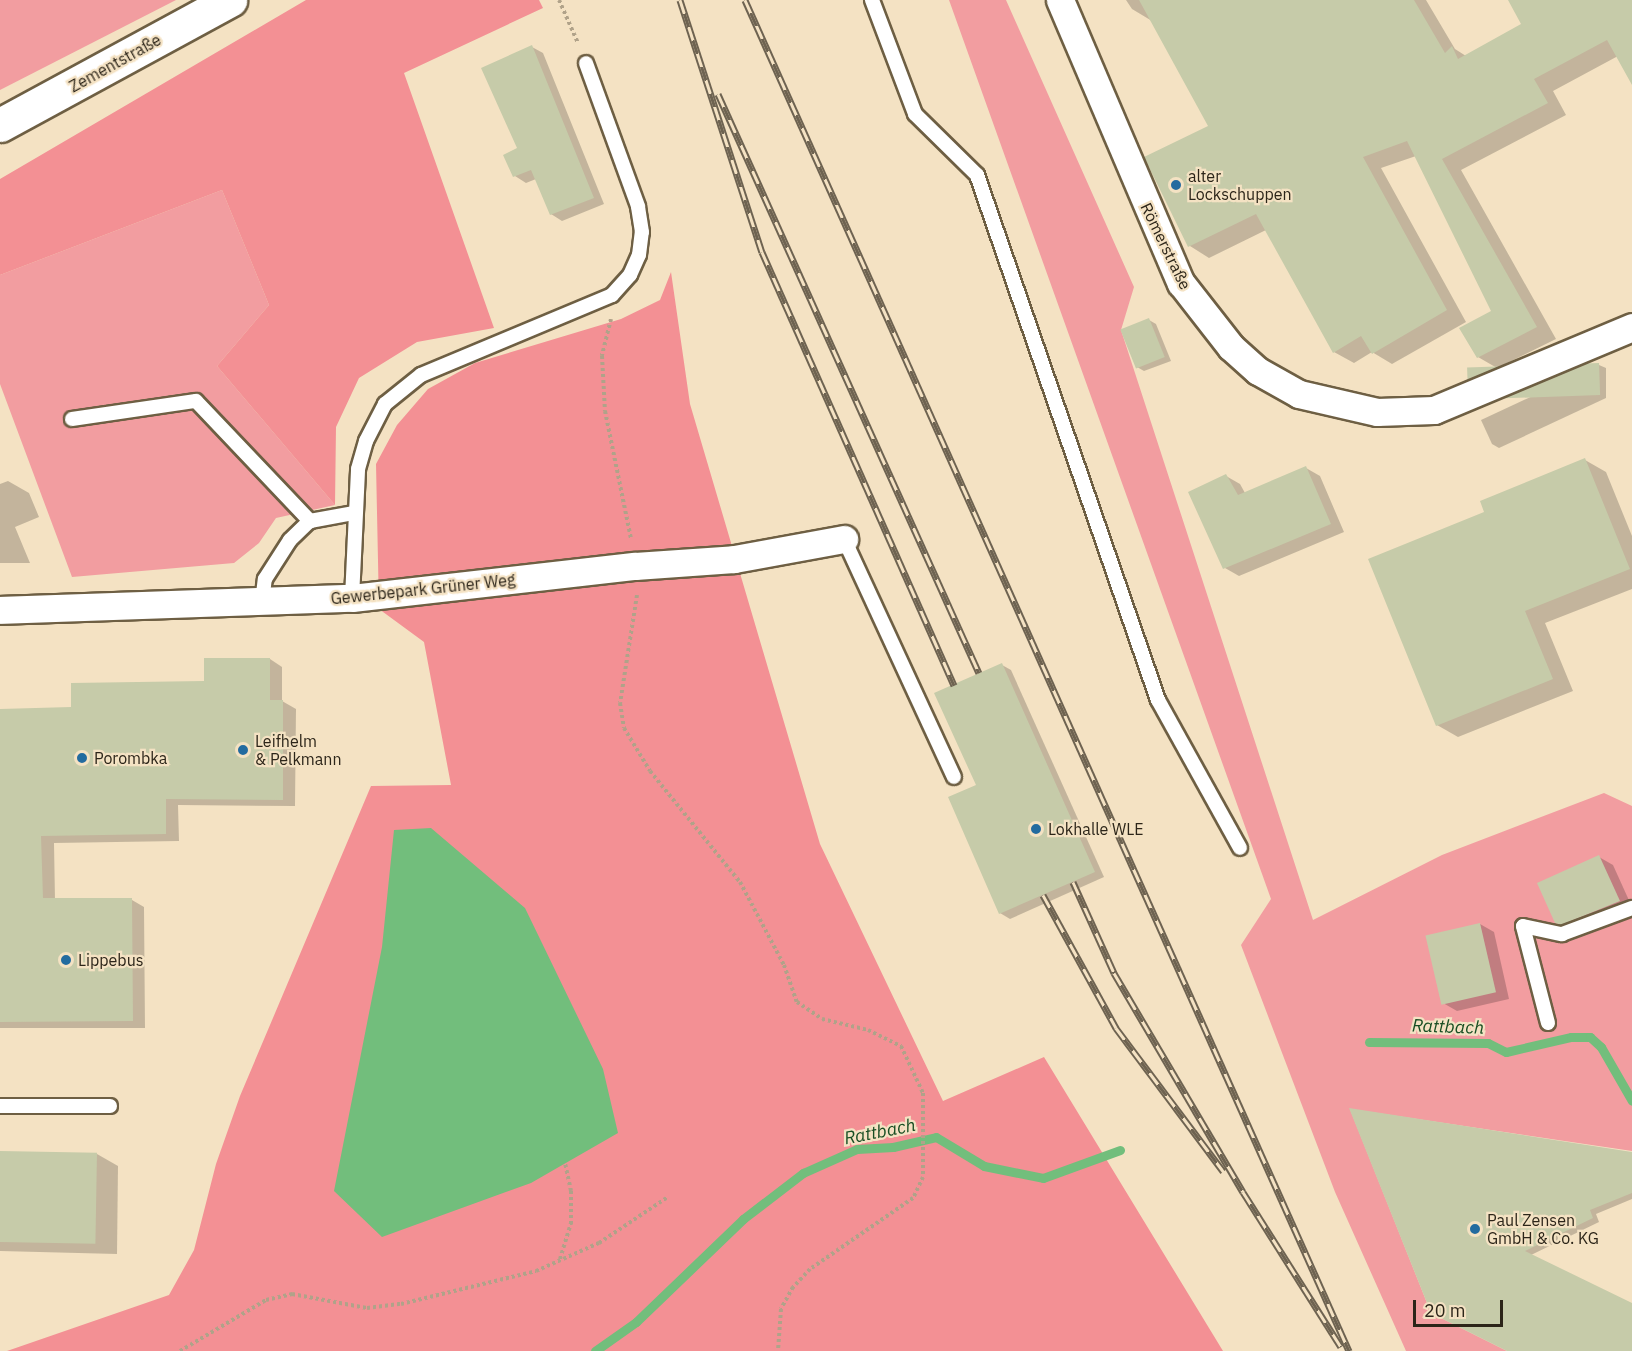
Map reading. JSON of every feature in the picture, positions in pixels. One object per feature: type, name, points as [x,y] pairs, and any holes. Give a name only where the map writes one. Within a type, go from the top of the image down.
[{"type":"street","name":"Zementstraße","points":[[0,125],[230,0]]},
{"type":"street","name":"Römerstraße","points":[[1060,0],[1180,284],[1231,347],[1258,370],[1299,394],[1377,412],[1434,410],[1632,327]]},
{"type":"street","name":"Gewerbepark Grüner Weg","points":[[0,610],[352,598],[635,566],[734,559],[844,539]]},
{"type":"lane","points":[[872,0],[915,114],[976,175],[1158,700],[1240,848]]},
{"type":"lane","points":[[352,598],[354,513],[358,469],[366,441],[385,404],[400,389],[421,375],[612,295],[630,275],[639,255],[642,232],[638,206],[586,63]]},
{"type":"lane","points":[[72,419],[196,401],[309,521]]},
{"type":"lane","points":[[262,602],[265,579],[290,540],[309,521],[354,513]]},
{"type":"lane","points":[[844,539],[954,777]]},
{"type":"lane","points":[[1548,1023],[1523,926],[1562,934],[1632,908]]},
{"type":"lane","points":[[0,1106],[110,1106]]},
{"type":"path","points":[[559,0],[586,63]]},
{"type":"path","points":[[612,295],[602,356],[605,411],[635,566],[637,608],[620,703],[624,728],[650,771],[740,882],[784,965],[797,1002],[822,1019],[868,1030],[901,1046],[923,1093],[926,1128],[923,1177],[913,1197],[810,1269],[793,1287],[782,1309],[778,1351]]},
{"type":"path","points":[[560,1260],[571,1224],[571,1191],[565,1163]]},
{"type":"path","points":[[180,1351],[266,1300],[292,1294],[368,1308],[401,1304],[536,1271],[599,1243],[668,1197]]},
{"type":"shaded area","points":[[0,0],[176,0],[0,90]]},
{"type":"shaded area","points":[[306,0],[539,0],[543,8],[404,73],[494,328],[417,342],[359,378],[336,427],[335,505],[217,366],[269,305],[222,190],[0,275],[0,179]]},
{"type":"shaded area","points":[[949,0],[1006,0],[1134,287],[1121,330],[1313,920],[1442,855],[1604,793],[1632,806],[1632,1151],[1350,1109],[1431,1313],[1507,1351],[1406,1351],[1335,1192],[1241,945],[1271,899]]},
{"type":"shaded area","points":[[222,190],[269,305],[217,366],[335,505],[276,518],[259,543],[234,563],[72,577],[0,384],[0,275]]},
{"type":"shaded area","points":[[671,272],[690,404],[820,844],[943,1101],[1044,1057],[1223,1351],[7,1351],[169,1295],[194,1250],[216,1164],[240,1096],[371,786],[451,785],[424,642],[379,609],[376,464],[397,425],[428,389],[475,363],[621,319],[660,300]]},
{"type":"shaded area","points":[[431,828],[525,908],[603,1069],[618,1133],[531,1183],[382,1237],[334,1191],[382,947],[394,830]]},
{"type":"building","points":[[1139,0],[1414,0],[1445,53],[1452,46],[1458,59],[1521,24],[1508,0],[1632,0],[1632,85],[1607,40],[1534,79],[1548,103],[1442,159],[1537,327],[1477,358],[1459,328],[1491,311],[1407,141],[1363,157],[1447,310],[1372,354],[1361,336],[1333,353],[1256,214],[1188,247],[1144,157],[1208,126]]},
{"type":"building","points":[[532,45],[594,198],[550,215],[531,170],[513,177],[503,155],[517,148],[481,68]]},
{"type":"building","points":[[1149,318],[1165,357],[1136,369],[1120,330]]},
{"type":"building","points":[[1599,363],[1600,395],[1468,400],[1467,368]]},
{"type":"building","points":[[1585,458],[1630,569],[1525,611],[1553,679],[1436,726],[1368,559],[1484,512],[1480,501]]},
{"type":"building","points":[[1306,466],[1331,524],[1223,569],[1188,492],[1226,474],[1238,495]]},
{"type":"building","points":[[204,658],[270,658],[270,700],[283,700],[283,800],[166,799],[166,834],[41,836],[43,898],[132,898],[133,1021],[0,1022],[0,709],[71,707],[71,683],[204,681]]},
{"type":"building","points":[[1002,663],[1095,872],[999,914],[948,797],[976,785],[934,693]]},
{"type":"building","points":[[1599,855],[1620,901],[1561,925],[1555,923],[1537,883]]},
{"type":"building","points":[[1480,923],[1496,992],[1441,1005],[1425,936]]},
{"type":"building","name":"Paul Zensen GmbH & Co. KG","points":[[1349,1108],[1632,1152],[1632,1193],[1590,1210],[1593,1218],[1525,1251],[1632,1303],[1632,1351],[1507,1351],[1431,1313]]},
{"type":"building","points":[[0,1151],[97,1153],[95,1244],[0,1242]]},
{"type":"waterway","name":"Rattbach","points":[[1369,1042],[1488,1043],[1506,1052],[1571,1037],[1590,1037],[1601,1047],[1632,1101]]},
{"type":"waterway","name":"Rattbach","points":[[595,1351],[636,1322],[743,1219],[803,1173],[857,1149],[893,1147],[936,1137],[984,1166],[1043,1178],[1120,1150]]},
{"type":"railway","points":[[680,0],[762,252],[954,685]]},
{"type":"railway","points":[[745,0],[1349,1351]]},
{"type":"railway","points":[[718,94],[979,673]]},
{"type":"railway","points":[[1073,882],[1114,973],[1243,1192],[1341,1347]]},
{"type":"railway","points":[[1043,895],[1116,1028],[1223,1171]]},
{"type":"place","name":"alter Lockschuppen","points":[[1176,185]]},
{"type":"place","name":"Leifhelm & Pelkmann","points":[[243,750]]},
{"type":"place","name":"Porombka","points":[[82,758]]},
{"type":"place","name":"Lokhalle WLE","points":[[1036,829]]},
{"type":"place","name":"Lippebus","points":[[66,960]]},
{"type":"place","name":"Paul Zensen GmbH & Co. KG","points":[[1475,1229]]}]
